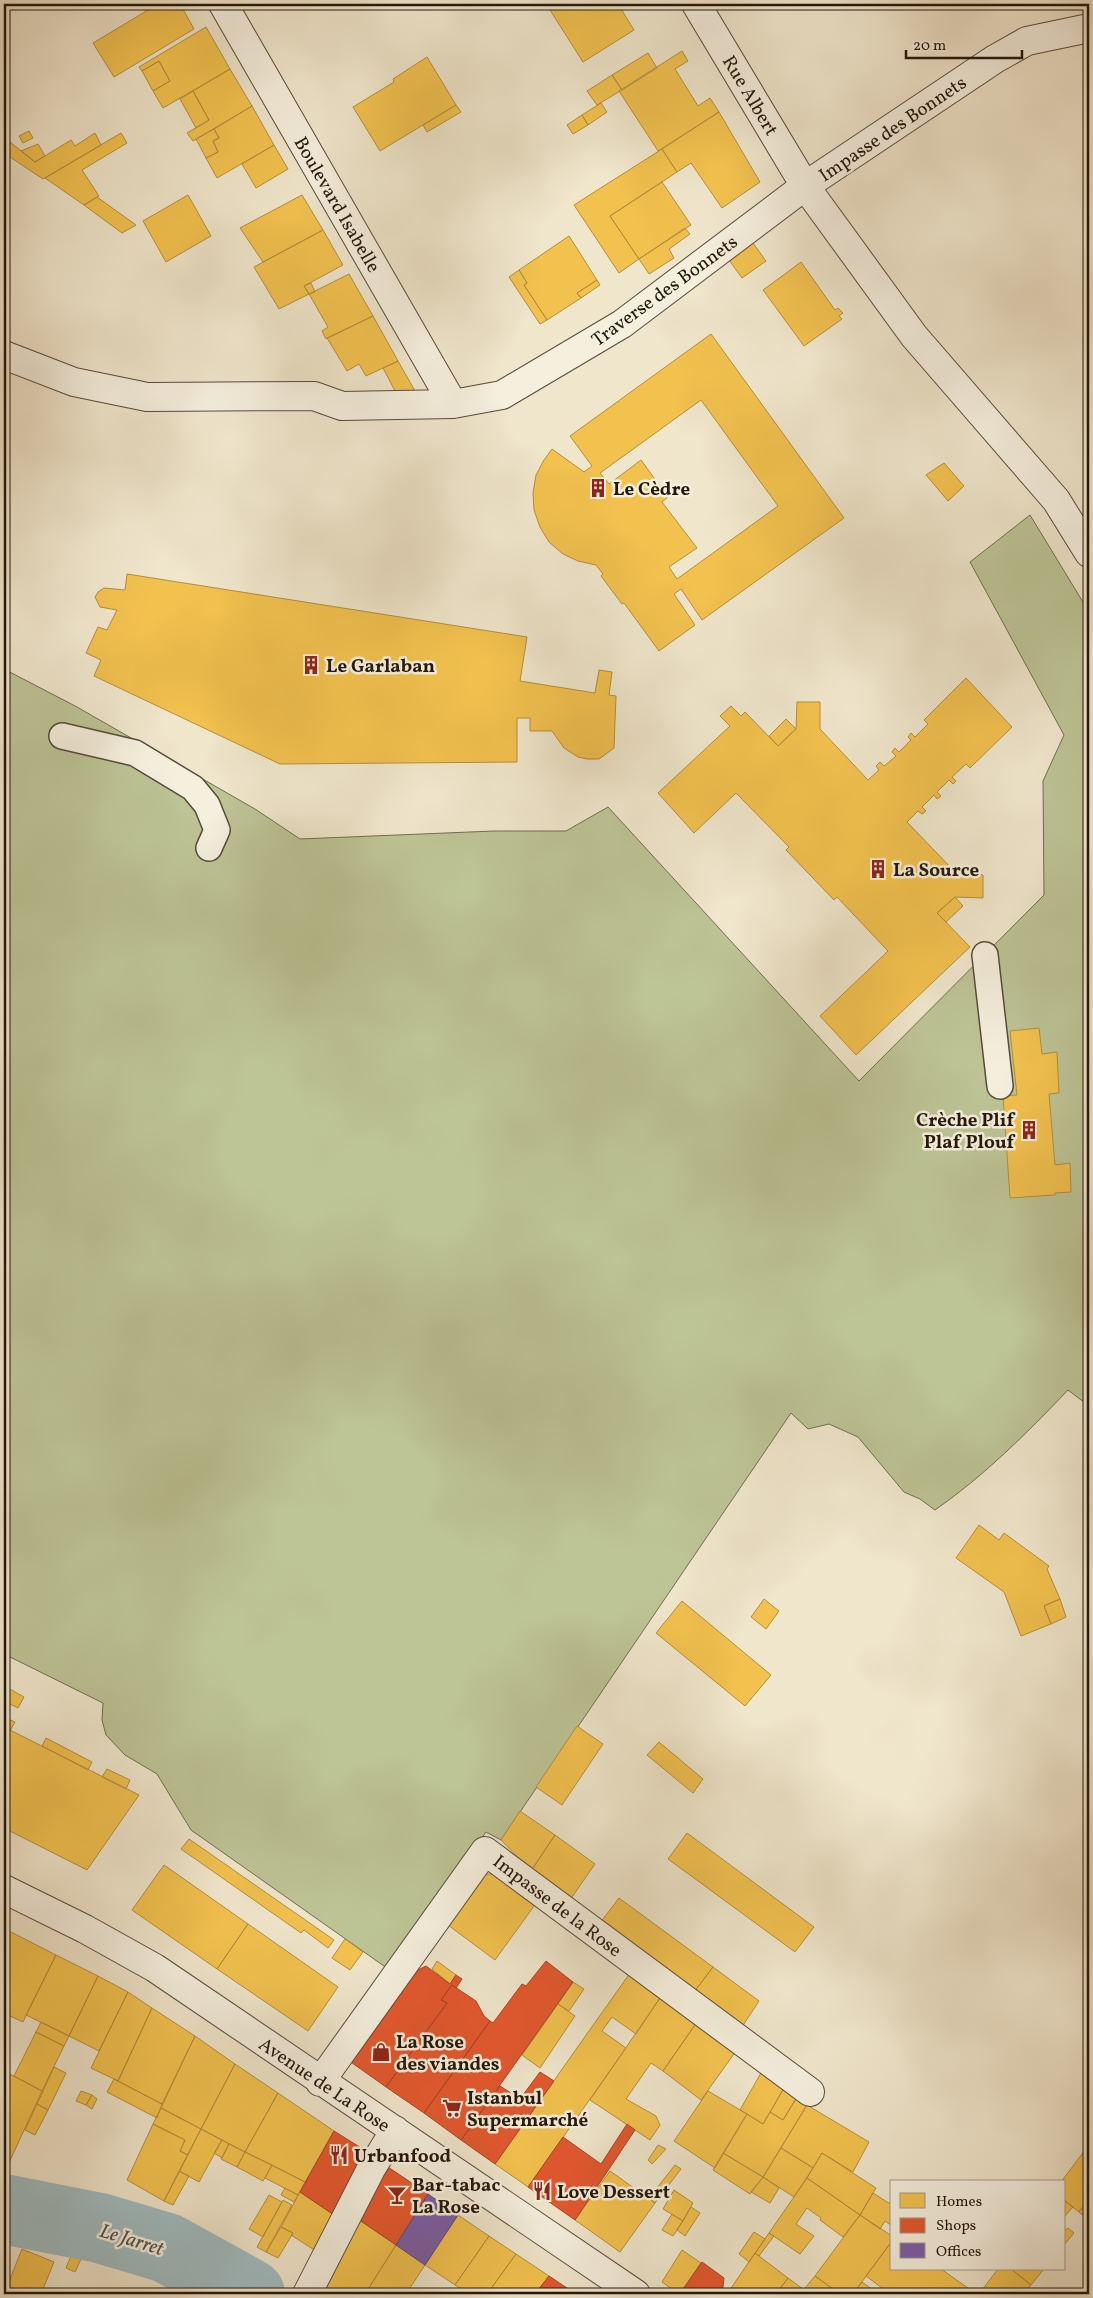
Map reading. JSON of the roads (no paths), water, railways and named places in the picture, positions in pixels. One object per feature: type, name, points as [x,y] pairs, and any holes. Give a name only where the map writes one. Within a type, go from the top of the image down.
[{"type":"street","name":"Boulevard Isabelle","points":[[223,4],[453,404]]},
{"type":"street","name":"Rue Albert","points":[[696,4],[805,186]]},
{"type":"street","name":"Impasse des Bonnets","points":[[805,186],[995,60],[1027,41],[1089,28]]},
{"type":"street","name":"Traverse des Bonnets","points":[[4,355],[74,382],[147,397],[314,396],[342,406],[453,404],[502,395],[622,324],[805,186]]},
{"type":"street","points":[[805,186],[914,336],[1056,500],[1089,553]]},
{"type":"street","points":[[62,736],[136,754],[193,788],[207,805],[217,830],[209,848]]},
{"type":"street","points":[[985,955],[1000,1086]]},
{"type":"street","name":"Impasse de la Rose","points":[[320,2082],[485,1851],[810,2092]]},
{"type":"street","name":"Avenue de La Rose","points":[[4,1889],[155,1968],[320,2082],[395,2130],[636,2294]]},
{"type":"street","points":[[307,2294],[371,2169],[395,2130]]},
{"type":"waterway","name":"Le Jarret","points":[[4,2209],[100,2228],[167,2248],[250,2294]]},
{"type":"place","name":"Le Cèdre","points":[[598,488]]},
{"type":"place","name":"Le Garlaban","points":[[311,665]]},
{"type":"place","name":"La Source","points":[[878,869]]},
{"type":"place","name":"Crèche Plif Plaf Plouf","points":[[1029,1130]]},
{"type":"place","name":"La Rose des viandes","points":[[381,2052]]},
{"type":"place","name":"Istanbul Supermarché","points":[[452,2108]]},
{"type":"place","name":"Urbanfood","points":[[339,2155]]},
{"type":"place","name":"Love Dessert","points":[[542,2191]]},
{"type":"place","name":"Bar-tabac La Rose","points":[[397,2195]]}]
